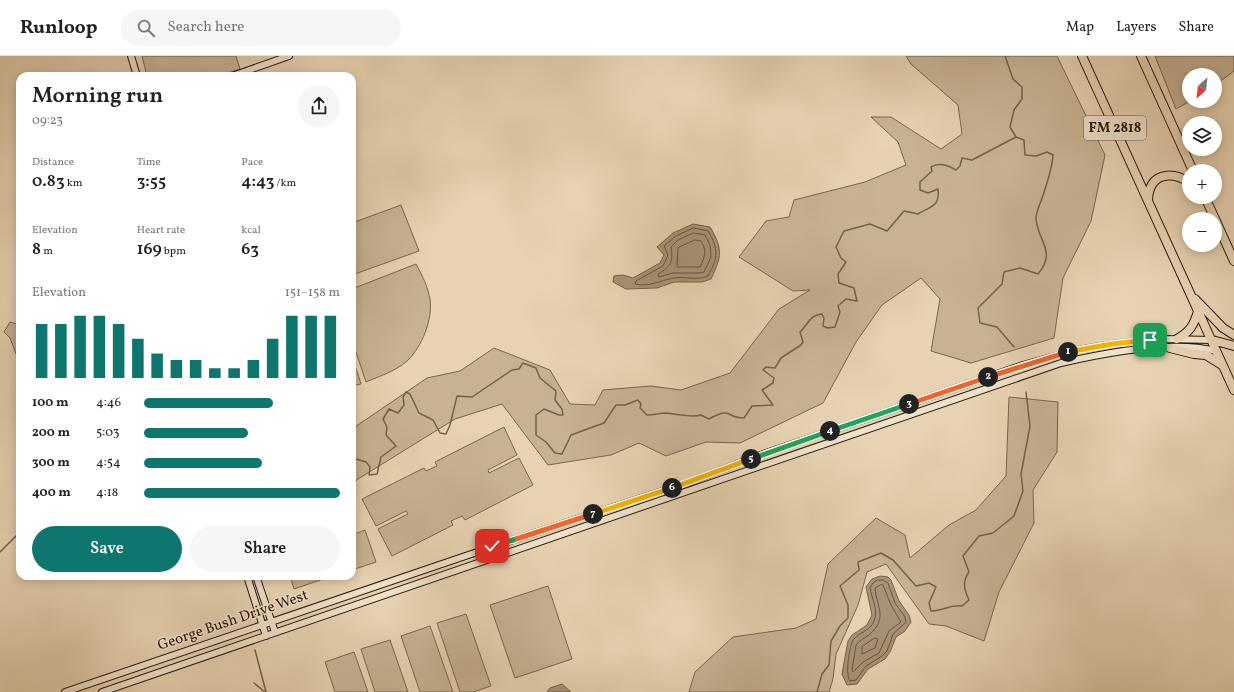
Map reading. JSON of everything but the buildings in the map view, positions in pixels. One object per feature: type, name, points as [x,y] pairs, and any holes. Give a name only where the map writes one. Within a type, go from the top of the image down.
[{"type":"highway","name":"FM 2818","points":[[1082,56],[1234,390]]},
{"type":"highway","name":"FM 2818","points":[[1141,56],[1190,164]]},
{"type":"highway","points":[[1148,200],[1148,192],[1152,185],[1165,176],[1174,175],[1182,179]]},
{"type":"highway","points":[[1222,234],[1234,261]]},
{"type":"highway","points":[[1189,292],[1219,324],[1234,335]]},
{"type":"highway","points":[[1176,339],[1186,334],[1192,328],[1198,311]]},
{"type":"highway","points":[[1212,340],[1234,346]]},
{"type":"highway","points":[[1170,348],[1194,354],[1206,355],[1223,366]]},
{"type":"main road","points":[[131,56],[137,72]]},
{"type":"main road","points":[[243,72],[289,56]]},
{"type":"main road","name":"George Bush Drive West","points":[[65,692],[492,546],[687,483],[766,453],[1023,365],[1088,348],[1137,341],[1176,339],[1212,340]]},
{"type":"main road","name":"George Bush Drive West","points":[[102,692],[697,489],[1024,375],[1092,356],[1143,349],[1197,348],[1216,351]]},
{"type":"main road","points":[[248,580],[266,636]]},
{"type":"main road","points":[[257,580],[275,632]]},
{"type":"shaded area","points":[[142,56],[236,56],[240,69],[231,72],[146,72]]},
{"type":"shaded area","points":[[906,56],[1057,56],[1105,155],[1091,221],[1063,278],[1054,338],[971,363],[931,351],[940,299],[921,278],[882,305],[856,342],[823,403],[740,443],[706,442],[666,456],[639,443],[611,455],[548,465],[502,404],[455,419],[356,481],[356,426],[427,378],[460,371],[494,348],[550,370],[570,404],[595,405],[603,390],[651,386],[681,390],[730,373],[779,309],[810,290],[793,291],[739,257],[766,221],[789,217],[794,200],[865,182],[906,165],[898,142],[871,117],[891,117],[941,149],[962,134],[958,105],[911,64]]},
{"type":"shaded area","points":[[1155,56],[1234,56],[1234,71],[1222,80],[1222,68],[1182,68],[1182,106],[1176,109]]},
{"type":"shaded area","points":[[401,205],[419,251],[356,274],[356,222]]},
{"type":"shaded area","points":[[416,264],[423,277],[430,299],[430,315],[428,324],[422,341],[412,355],[403,365],[366,382],[356,352],[356,287]]},
{"type":"shaded area","points":[[10,322],[16,324],[16,354],[10,338],[4,332]]},
{"type":"shaded area","points":[[356,368],[361,384],[356,385]]},
{"type":"shaded area","points":[[1009,397],[1058,402],[1057,452],[1033,490],[1034,523],[999,592],[984,641],[946,626],[929,624],[886,564],[867,572],[858,605],[836,654],[833,679],[829,692],[689,692],[695,672],[733,637],[796,628],[816,619],[828,564],[876,518],[905,535],[910,558],[949,525],[976,510],[1006,476]]},
{"type":"shaded area","points":[[504,427],[517,455],[488,470],[489,473],[519,458],[533,485],[465,520],[462,516],[451,521],[453,525],[392,556],[378,529],[408,514],[406,511],[376,526],[362,499],[424,468],[426,471],[437,466],[435,462]]},
{"type":"shaded area","points":[[365,530],[376,562],[356,569],[356,533]]},
{"type":"shaded area","points":[[291,580],[320,580],[294,589]]},
{"type":"shaded area","points":[[548,586],[572,659],[515,678],[490,605]]},
{"type":"shaded area","points":[[466,614],[491,686],[473,692],[460,692],[437,623]]},
{"type":"shaded area","points":[[430,626],[453,692],[420,692],[401,636]]},
{"type":"shaded area","points":[[390,640],[408,692],[375,692],[361,649]]},
{"type":"shaded area","points":[[354,652],[368,692],[335,692],[325,662]]},
{"type":"water","points":[[693,224],[710,227],[719,247],[719,258],[711,279],[702,282],[674,282],[657,288],[626,289],[613,282],[614,276],[623,275],[633,278],[660,263],[664,255],[657,247],[673,233]]},
{"type":"water","points":[[880,576],[888,577],[891,580],[899,601],[909,615],[911,622],[905,631],[896,637],[890,652],[885,659],[868,669],[857,684],[847,685],[842,674],[848,641],[852,635],[867,625],[872,615],[866,587],[872,579]]},
{"type":"water","points":[[562,684],[571,692],[547,692],[550,688]]},
{"type":"waterway","points":[[356,459],[366,462],[370,467],[369,475],[377,474],[381,457],[396,446],[386,435],[387,427],[383,419],[389,409],[398,413],[404,405],[403,397],[406,392],[410,394],[419,413],[433,420],[440,433],[446,434],[450,425],[457,396],[472,397],[512,370],[519,369],[523,363],[536,368],[540,378],[556,391],[555,400],[562,409],[563,415],[559,415],[544,409],[536,415],[536,435],[546,442],[555,453],[562,454],[571,435],[604,423],[616,405],[625,405],[638,400],[641,404],[640,408],[647,415],[666,413],[688,416],[701,415],[709,419],[722,413],[738,418],[744,418],[752,406],[773,405],[762,390],[773,383],[774,378],[763,370],[766,367],[775,368],[781,358],[801,345],[803,342],[800,332],[811,318],[822,314],[824,318],[823,326],[828,328],[835,327],[840,312],[838,306],[846,299],[857,301],[854,288],[839,283],[838,274],[846,262],[841,258],[836,247],[844,231],[870,224],[887,231],[904,211],[918,214],[931,207],[938,199],[938,189],[928,193],[920,190],[920,182],[932,171],[931,167],[934,165],[943,165],[956,170],[960,166],[962,158],[972,160],[1016,137],[1010,127],[1014,110],[1022,99],[1022,87],[1013,79],[1005,56]]},
{"type":"waterway","points":[[1014,347],[997,327],[980,323],[978,308],[1002,284],[1004,272],[1020,268],[1038,274],[1043,266],[1046,259],[1046,253],[1045,246],[1037,227],[1036,217],[1050,173],[1053,155],[1047,152],[1036,156],[1025,155],[1024,140],[1016,137]]},
{"type":"waterway","points":[[817,692],[822,674],[829,665],[831,641],[840,626],[848,618],[848,605],[840,586],[859,570],[858,562],[881,553],[893,560],[916,586],[929,583],[936,587],[929,603],[931,611],[954,606],[962,606],[969,600],[964,586],[965,579],[969,572],[963,556],[979,536],[993,533],[1014,516],[1023,491],[1021,474],[1030,426],[1026,392]]},
{"type":"waterway","points":[[0,552],[16,536]]},
{"type":"waterway","points":[[255,650],[266,692]]},
{"type":"waterway","points":[[254,683],[265,692]]},
{"type":"route","points":[[492,546],[687,483],[766,453],[1023,365],[1088,348],[1150,340]]}]
